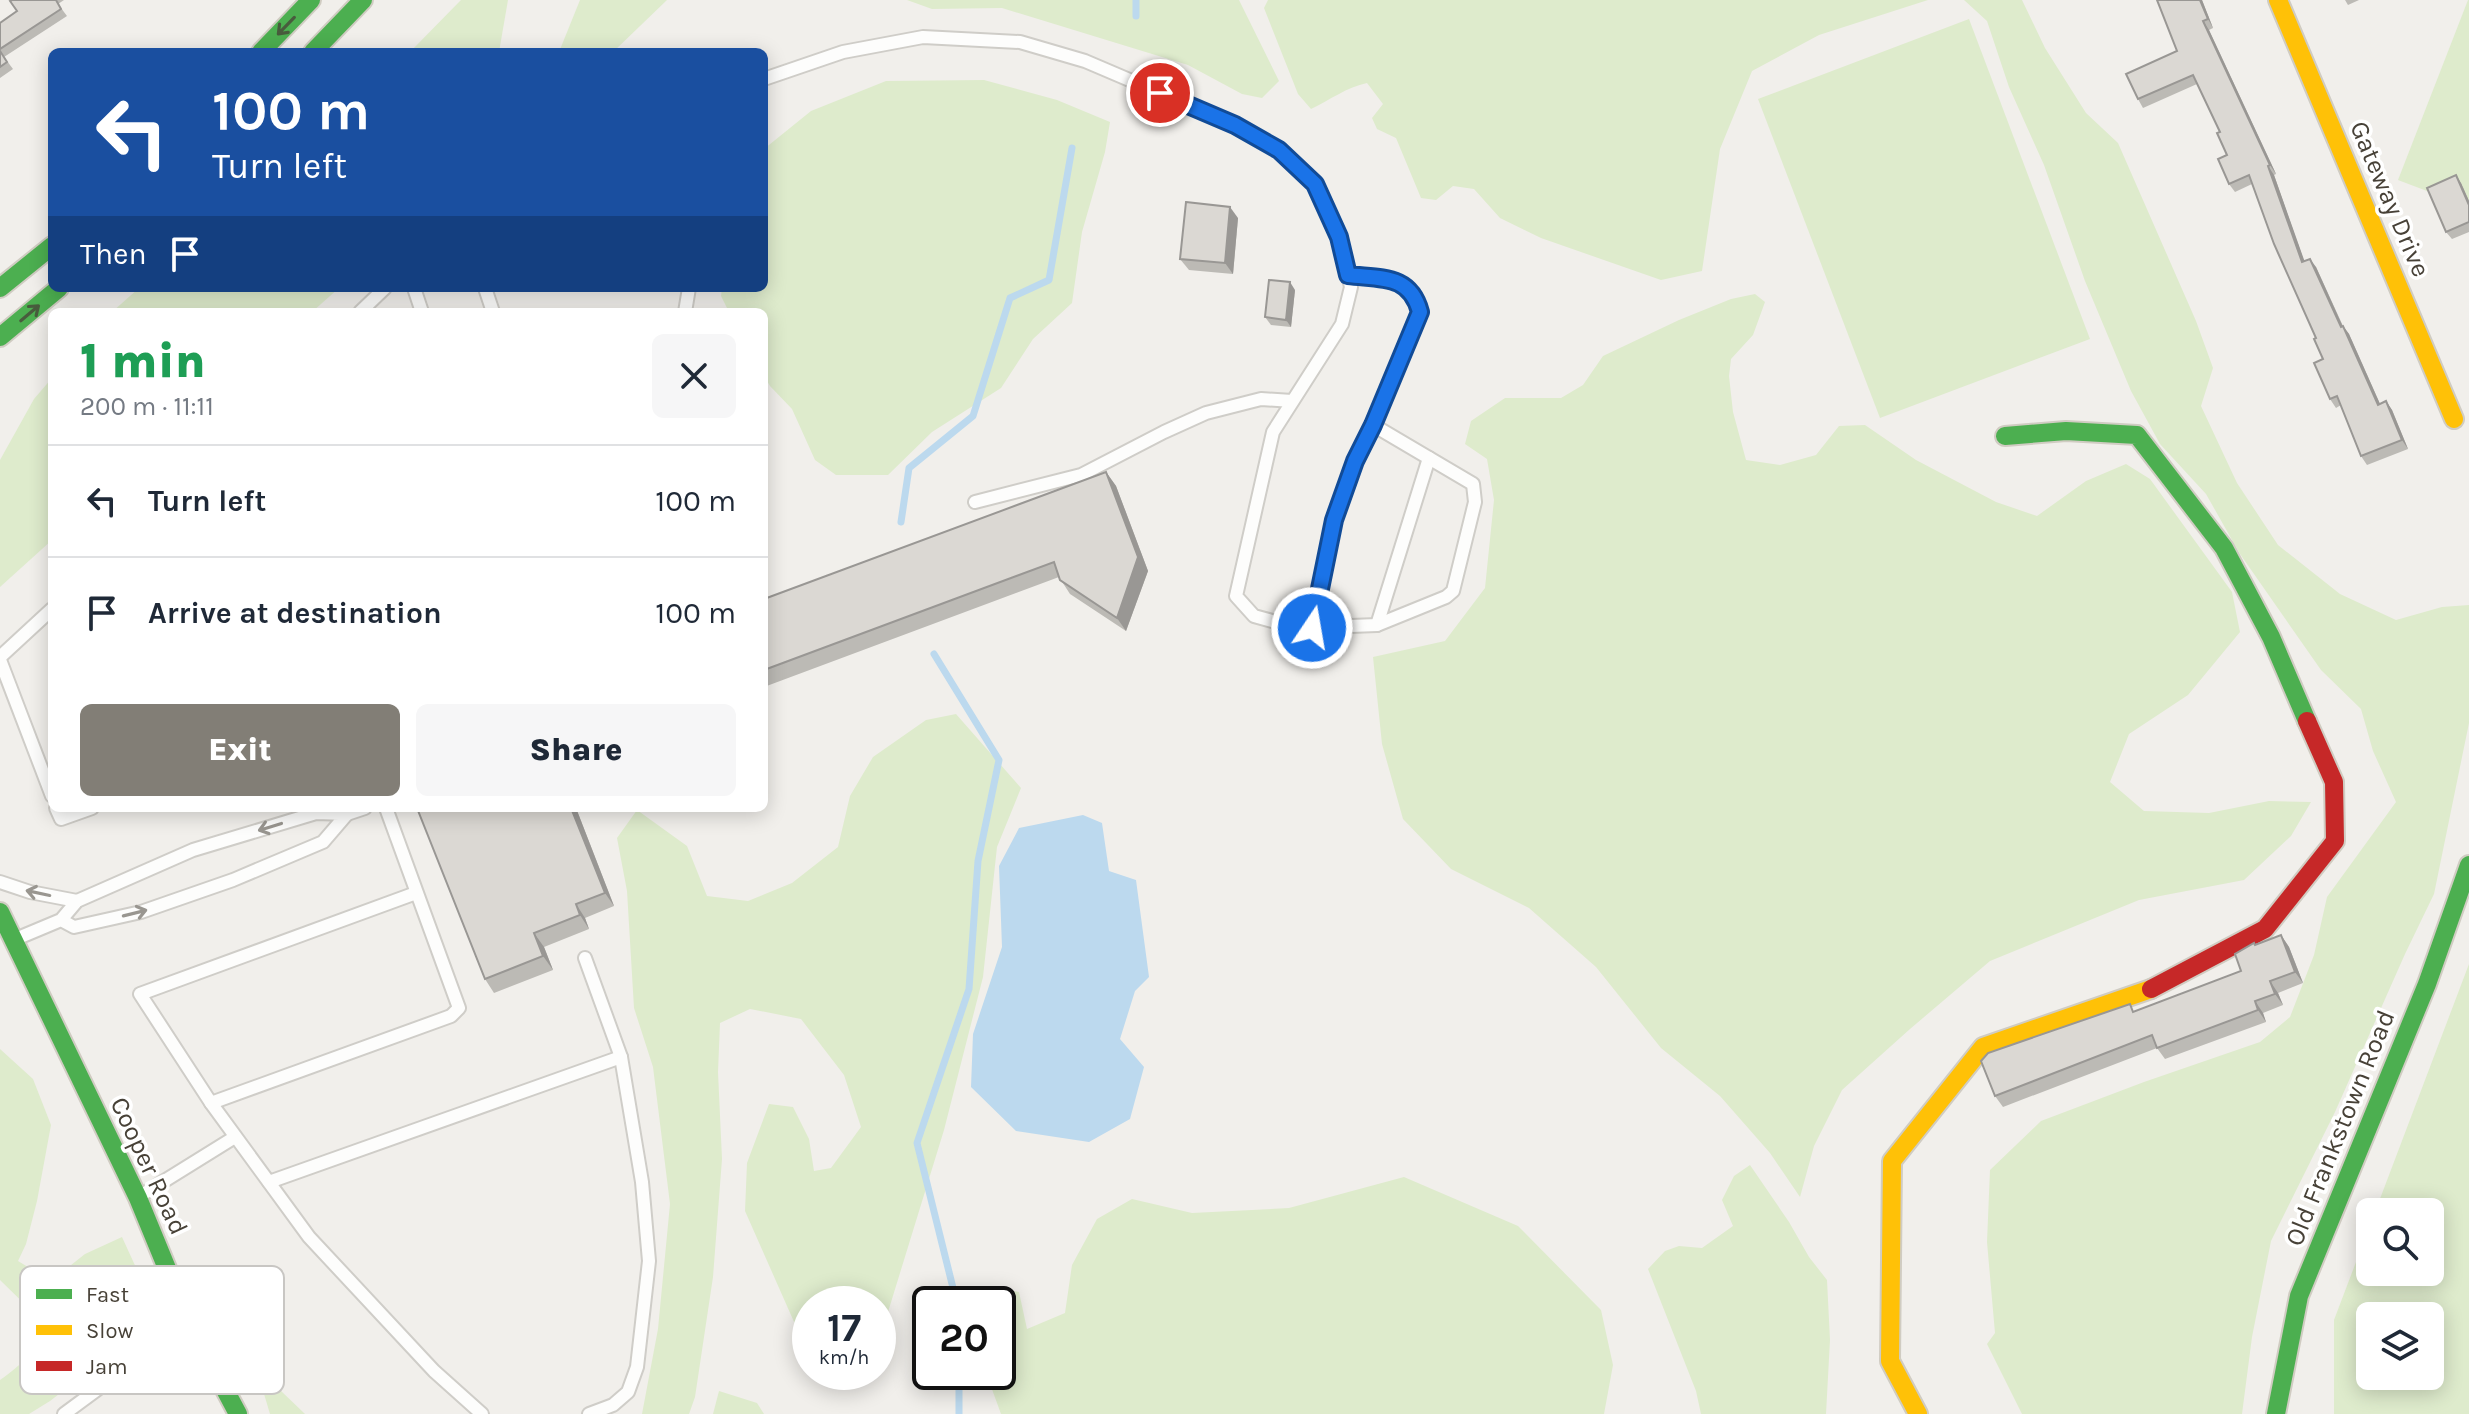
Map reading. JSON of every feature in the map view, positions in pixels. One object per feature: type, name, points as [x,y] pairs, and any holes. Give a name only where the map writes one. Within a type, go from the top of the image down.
[{"type":"main road","points":[[265,48],[311,0]]},
{"type":"main road","points":[[317,48],[363,0]]},
{"type":"main road","name":"Gateway Drive","points":[[2278,0],[2454,419]]},
{"type":"main road","points":[[0,288],[48,249]]},
{"type":"main road","points":[[0,337],[54,292]]},
{"type":"main road","points":[[1918,1414],[1890,1361],[1892,1161],[1983,1047],[2162,985],[2265,929],[2335,841],[2334,782],[2271,637],[2224,548],[2137,435],[2066,431],[2005,436]]},
{"type":"main road","name":"Old Frankstown Road","points":[[2276,1414],[2299,1296],[2427,984],[2469,865]]},
{"type":"main road","name":"Cooper Road","points":[[0,912],[6,944],[138,1198],[166,1266]]},
{"type":"main road","name":"Cooper Road","points":[[227,1394],[238,1414]]},
{"type":"lane","points":[[768,78],[843,52],[923,37],[1020,42],[1085,61],[1235,125],[1279,150],[1315,184],[1339,237],[1351,287],[1342,324],[1273,432],[1236,596],[1254,616],[1298,628],[1377,625],[1446,597],[1453,591],[1475,502],[1473,484],[1373,425]]},
{"type":"lane","points":[[1312,628],[1334,520],[1355,461],[1420,312],[1416,299],[1399,282],[1348,275]]},
{"type":"lane","points":[[364,308],[381,292]]},
{"type":"lane","points":[[975,502],[1081,475],[1206,413],[1261,399],[1292,401]]},
{"type":"lane","points":[[1377,625],[1429,458]]},
{"type":"lane","points":[[48,613],[0,658],[48,785]]},
{"type":"lane","points":[[58,812],[61,819],[81,812]]},
{"type":"lane","points":[[6,944],[61,920],[77,901],[193,850],[316,813],[353,812]]},
{"type":"lane","points":[[211,1103],[451,1016],[459,1008],[387,812]]},
{"type":"lane","points":[[61,920],[74,927],[141,912],[233,880],[323,842],[347,814]]},
{"type":"lane","points":[[0,882],[30,892],[77,901]]},
{"type":"lane","points":[[416,893],[140,994],[211,1103],[309,1237],[434,1371],[482,1414]]},
{"type":"lane","points":[[585,958],[621,1057],[640,1167],[649,1261],[637,1367],[628,1392],[613,1405],[589,1414]]},
{"type":"lane","points":[[269,1182],[621,1057]]},
{"type":"lane","points":[[138,1198],[235,1137]]},
{"type":"lane","points":[[64,1414],[91,1394]]},
{"type":"green space","points":[[461,0],[508,0],[500,48],[414,48]]},
{"type":"green space","points":[[580,0],[667,0],[617,48],[561,48]]},
{"type":"green space","points":[[907,0],[1239,0],[1279,81],[1262,98],[1242,94],[1188,65],[1002,8],[932,9]]},
{"type":"green space","points":[[1268,0],[1928,0],[1819,35],[1752,71],[1720,149],[1702,271],[1661,280],[1541,238],[1500,218],[1474,189],[1453,186],[1436,200],[1421,198],[1396,138],[1377,129],[1372,118],[1383,104],[1367,83],[1311,109],[1298,94],[1264,8]]},
{"type":"green space","points":[[1964,0],[2022,0],[2045,48],[2086,113],[2118,143],[2196,321],[2213,368],[2201,406],[2237,483],[2278,545],[2340,594],[2396,620],[2442,607],[2469,605],[2469,723],[2434,894],[2335,1112],[2271,1241],[2252,1337],[2242,1414],[2022,1414],[1987,1344],[1995,1333],[1987,1242],[1990,1170],[2041,1121],[2260,1042],[2290,1017],[2314,955],[2327,897],[2396,802],[2373,751],[2361,709],[2321,670],[2240,554],[2206,494],[2160,444],[2131,391],[2085,281],[2044,165],[2009,87],[1987,21]]},
{"type":"green space","points":[[2469,0],[2469,207],[2398,180]]},
{"type":"green space","points":[[1969,19],[2090,339],[1880,418],[1758,99]]},
{"type":"green space","points":[[984,80],[1057,100],[1110,122],[1105,152],[1082,232],[1072,303],[1033,339],[1001,388],[932,432],[888,475],[836,475],[815,460],[792,409],[768,383],[768,308],[727,308],[722,292],[768,292],[768,146],[811,111],[886,81]]},
{"type":"green space","points":[[134,292],[334,292],[316,308],[116,308]]},
{"type":"green space","points":[[1755,294],[1765,302],[1753,335],[1731,359],[1729,376],[1733,412],[1746,460],[1780,465],[1816,455],[1839,426],[1865,425],[1916,460],[1996,502],[2037,516],[2086,481],[2126,464],[2150,479],[2232,592],[2240,632],[2188,695],[2129,734],[2110,782],[2144,811],[2209,813],[2269,801],[2311,802],[2291,836],[2244,880],[2139,900],[1990,961],[1842,1090],[1814,1146],[1800,1197],[1770,1153],[1720,1096],[1661,1048],[1596,967],[1529,908],[1451,869],[1403,819],[1382,744],[1373,657],[1445,641],[1485,588],[1494,500],[1487,459],[1465,444],[1471,421],[1505,398],[1561,398],[1583,385],[1603,356],[1679,320],[1731,299]]},
{"type":"green space","points":[[48,383],[48,544],[0,587],[0,460],[34,399]]},
{"type":"green space","points":[[956,714],[1021,788],[997,847],[983,977],[944,1130],[896,1286],[792,1286],[792,1317],[745,1211],[747,1163],[769,1104],[793,1107],[809,1139],[814,1171],[831,1168],[861,1127],[844,1075],[801,1019],[750,1009],[720,1023],[718,1072],[722,1159],[713,1277],[695,1397],[689,1414],[642,1414],[658,1329],[670,1204],[653,1067],[634,1008],[627,891],[617,838],[636,812],[640,812],[687,846],[707,896],[748,901],[792,883],[838,847],[850,796],[873,757],[926,720]]},
{"type":"green space","points":[[2469,964],[2469,1414],[2334,1414],[2334,1320],[2356,1262],[2356,1286],[2444,1286],[2444,1198],[2380,1198]]},
{"type":"green space","points":[[0,1049],[33,1079],[51,1125],[37,1201],[26,1244],[18,1261],[26,1266],[20,1266],[20,1300],[0,1280]]},
{"type":"green space","points":[[1750,1165],[1827,1280],[1830,1340],[1826,1414],[1701,1414],[1696,1391],[1648,1269],[1665,1251],[1679,1246],[1702,1248],[1733,1226],[1722,1200],[1734,1176]]},
{"type":"green space","points":[[1404,1177],[1518,1226],[1601,1310],[1613,1365],[1604,1414],[1001,1414],[992,1390],[1016,1390],[1016,1291],[1019,1292],[1027,1329],[1065,1313],[1072,1265],[1097,1219],[1132,1199],[1192,1213],[1289,1208]]},
{"type":"green space","points":[[122,1237],[135,1266],[70,1266],[85,1254]]},
{"type":"green space","points":[[20,1363],[20,1394],[59,1394],[29,1414],[0,1414],[0,1380]]},
{"type":"green space","points":[[719,1391],[757,1403],[764,1414],[713,1414]]},
{"type":"green space","points":[[264,1394],[284,1394],[305,1414],[270,1414]]},
{"type":"water","points":[[1083,815],[1102,823],[1109,871],[1136,880],[1149,977],[1135,991],[1120,1039],[1144,1067],[1130,1119],[1089,1142],[1016,1131],[971,1087],[973,1034],[1002,947],[999,866],[1019,828]]},
{"type":"building","points":[[12,0],[56,0],[61,9],[0,49],[0,23],[17,11]]},
{"type":"building","points":[[2157,0],[2200,0],[2208,19],[2203,21],[2270,165],[2302,262],[2310,259],[2378,405],[2386,401],[2402,440],[2361,456],[2337,396],[2330,399],[2314,363],[2323,359],[2316,338],[2274,244],[2249,175],[2229,184],[2218,159],[2227,155],[2217,133],[2220,132],[2193,75],[2138,99],[2126,74],[2177,51]]},
{"type":"building","points":[[0,51],[7,62],[0,67]]},
{"type":"building","points":[[2456,175],[2469,205],[2469,222],[2446,232],[2427,188]]},
{"type":"building","points":[[1186,202],[1230,207],[1225,263],[1180,259]]},
{"type":"building","points":[[1269,280],[1290,282],[1286,320],[1265,317]]},
{"type":"building","points":[[1106,472],[1138,557],[1117,618],[1060,580],[1054,562],[768,669],[768,598]]},
{"type":"building","points":[[419,812],[573,812],[605,893],[576,904],[580,915],[534,933],[543,956],[485,979]]},
{"type":"building","points":[[2281,935],[2295,972],[2270,981],[2275,994],[2255,1001],[2258,1010],[2157,1048],[2152,1035],[1995,1096],[1981,1061],[1988,1053],[2130,1004],[2133,1012],[2241,971],[2235,954],[2254,943]]},
{"type":"waterway","points":[[1136,0],[1136,16]]},
{"type":"waterway","points":[[901,522],[909,468],[973,416],[1010,298],[1049,280],[1072,148]]},
{"type":"waterway","points":[[934,654],[999,760],[978,861],[969,989],[917,1143],[953,1286]]},
{"type":"waterway","points":[[959,1390],[959,1414]]},
{"type":"traffic: fast","points":[[265,48],[311,0]]},
{"type":"traffic: fast","points":[[317,48],[363,0]]},
{"type":"traffic: fast","points":[[0,288],[48,249]]},
{"type":"traffic: fast","points":[[0,337],[54,292]]},
{"type":"traffic: fast","points":[[2005,436],[2066,431],[2137,435],[2224,548],[2271,637],[2307,721]]},
{"type":"traffic: fast","points":[[2276,1414],[2299,1296],[2427,984],[2469,865]]},
{"type":"traffic: fast","points":[[0,912],[138,1198],[166,1266]]},
{"type":"traffic: fast","points":[[227,1394],[238,1414]]},
{"type":"traffic: slow","points":[[2278,0],[2454,419]]},
{"type":"traffic: slow","points":[[1918,1414],[1890,1361],[1892,1161],[1983,1047],[2151,989]]},
{"type":"traffic: jam","points":[[2151,989],[2265,929],[2335,841],[2334,782],[2307,721]]},
{"type":"route","points":[[1160,93],[1235,125],[1279,150],[1315,184],[1339,237],[1348,275],[1399,282],[1416,299],[1420,312],[1355,461],[1334,520],[1312,628]]}]
